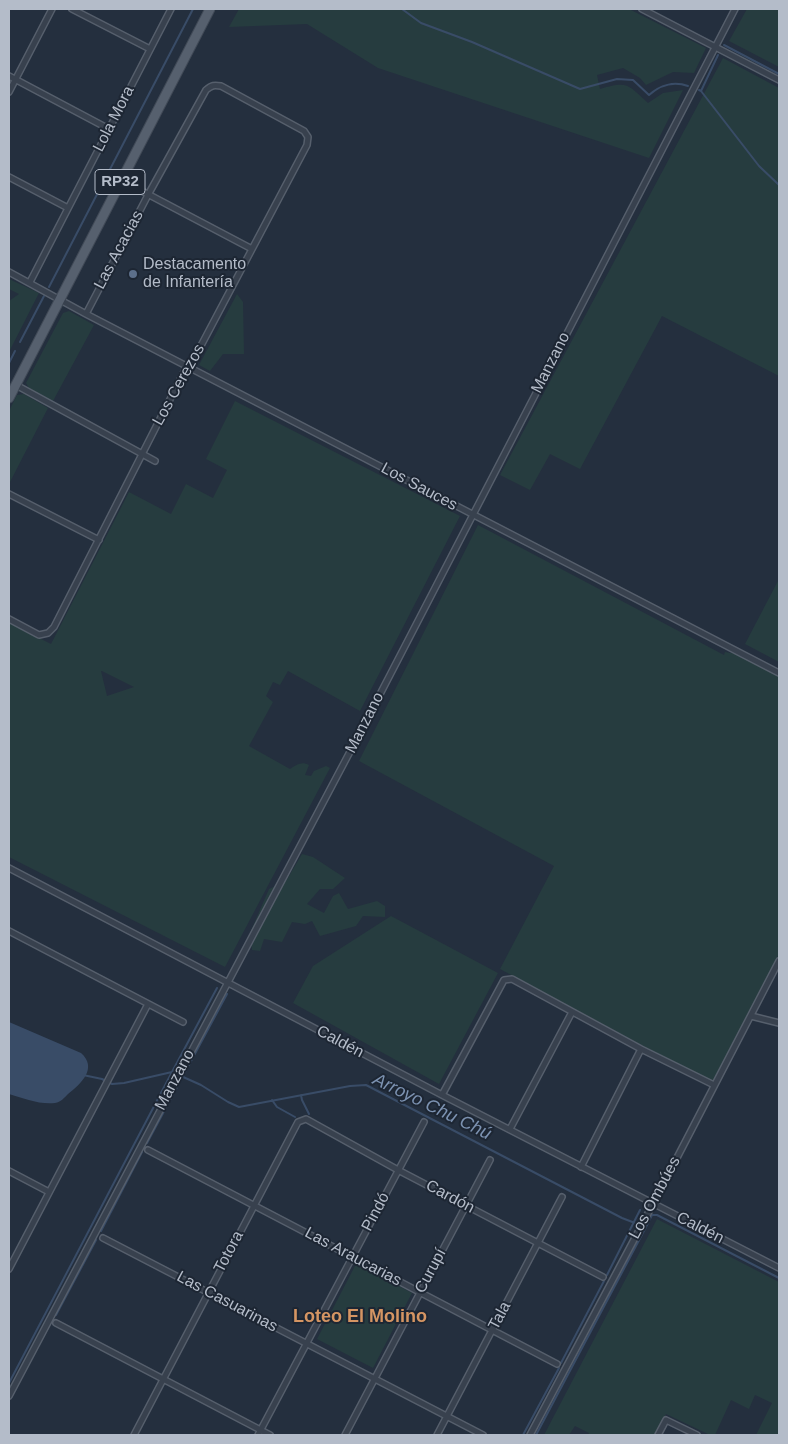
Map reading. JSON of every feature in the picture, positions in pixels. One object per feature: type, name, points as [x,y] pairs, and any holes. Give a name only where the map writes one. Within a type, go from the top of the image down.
[{"type":"main road","name":"RP32","points":[[9,398],[210,9]]},
{"type":"street","points":[[9,92],[52,9]]},
{"type":"street","points":[[72,9],[150,50]]},
{"type":"street","name":"Lola Mora","points":[[30,282],[171,9]]},
{"type":"street","points":[[642,9],[779,80]]},
{"type":"street","name":"Manzano","points":[[9,1396],[362,730],[472,514],[735,9]]},
{"type":"street","points":[[9,76],[109,129]]},
{"type":"street","name":"Los Cerezos","points":[[9,619],[39,635],[48,633],[54,627],[187,366],[195,357],[307,145],[308,137],[304,131],[221,86],[214,85]]},
{"type":"street","name":"Las Acacias","points":[[86,314],[148,195],[206,90],[214,85]]},
{"type":"street","points":[[9,177],[68,208]]},
{"type":"street","points":[[121,180],[252,249]]},
{"type":"street","name":"Los Sauces","points":[[9,272],[30,282],[59,300],[779,673]]},
{"type":"street","points":[[16,386],[155,461]]},
{"type":"street","points":[[9,494],[99,540]]},
{"type":"street","name":"Caldén","points":[[9,868],[442,1095],[779,1268]]},
{"type":"street","points":[[9,931],[183,1022]]},
{"type":"street","name":"Los Ombúes","points":[[530,1435],[779,961]]},
{"type":"street","points":[[442,1095],[504,980],[512,979],[641,1049],[714,1085]]},
{"type":"street","points":[[9,1268],[148,1004]]},
{"type":"street","points":[[510,1129],[572,1012]]},
{"type":"street","points":[[751,1016],[779,1023]]},
{"type":"street","points":[[581,1167],[641,1049]]},
{"type":"street","name":"Cardón","points":[[298,1122],[306,1119],[398,1170],[603,1277]]},
{"type":"street","name":"Totora","points":[[134,1435],[298,1122]]},
{"type":"street","name":"Pindó","points":[[260,1433],[424,1122]]},
{"type":"street","name":"Las Araucarias","points":[[148,1150],[557,1364]]},
{"type":"street","name":"Curupí","points":[[345,1435],[490,1160]]},
{"type":"street","points":[[9,1171],[49,1192]]},
{"type":"street","name":"Tala","points":[[437,1435],[562,1198]]},
{"type":"street","name":"Las Casuarinas","points":[[103,1238],[483,1435]]},
{"type":"street","points":[[56,1323],[260,1433],[270,1435]]},
{"type":"street","points":[[658,1435],[666,1420],[697,1435]]},
{"type":"green space","points":[[239,9],[629,9],[706,48],[694,73],[673,72],[646,85],[640,78],[623,68],[597,75],[600,89],[616,85],[627,86],[648,103],[663,93],[683,90],[649,158],[378,68],[307,24],[229,27]]},
{"type":"green space","points":[[747,9],[779,9],[779,67],[729,41]]},
{"type":"green space","points":[[723,58],[779,88],[779,376],[662,316],[580,469],[550,454],[530,490],[500,475]]},
{"type":"green space","points":[[9,279],[39,293],[9,352],[9,301],[19,294],[9,289]]},
{"type":"green space","points":[[237,294],[243,302],[244,354],[223,354],[210,371],[199,365]]},
{"type":"green space","points":[[69,311],[94,325],[53,401],[29,388],[26,383],[63,313]]},
{"type":"green space","points":[[24,394],[48,408],[9,484],[9,411],[17,395]]},
{"type":"green space","points":[[235,401],[460,516],[360,711],[288,671],[280,685],[273,682],[266,696],[273,702],[249,746],[290,769],[301,763],[309,765],[305,775],[311,776],[314,771],[326,766],[330,768],[225,967],[9,857],[9,623],[51,644],[129,492],[171,514],[186,484],[213,498],[227,470],[206,459]],"holes":[[[102,671],[134,687],[107,696]]]},
{"type":"green space","points":[[478,525],[724,655],[725,652],[737,654],[779,676],[779,954],[712,1083],[500,969],[554,866],[359,761]]},
{"type":"green space","points":[[779,579],[779,662],[745,644]]},
{"type":"green space","points":[[302,854],[313,857],[345,878],[333,889],[320,889],[307,904],[324,913],[333,896],[339,893],[348,909],[377,901],[385,906],[385,917],[363,916],[356,926],[320,936],[312,921],[305,924],[292,922],[282,942],[264,939],[260,951],[252,950],[250,933],[269,889],[286,881]]},
{"type":"green space","points":[[391,916],[498,973],[439,1084],[293,1003],[313,966]]},
{"type":"green space","points":[[657,1219],[779,1282],[779,1435],[756,1435],[772,1403],[755,1395],[749,1409],[731,1400],[715,1435],[710,1435],[666,1414],[654,1435],[588,1435],[589,1433],[575,1426],[569,1435],[544,1435]]},
{"type":"green space","points":[[356,1264],[412,1293],[373,1368],[317,1339]]},
{"type":"water","points":[[9,1022],[81,1053],[86,1059],[88,1070],[86,1075],[61,1101],[43,1103],[9,1094]]},
{"type":"waterway","points":[[49,287],[193,9]]},
{"type":"waterway","points":[[402,9],[421,23],[472,42],[580,89],[617,79],[633,80],[649,95],[667,85],[678,84],[688,86]]},
{"type":"waterway","points":[[724,45],[779,74]]},
{"type":"waterway","points":[[699,90],[701,91],[718,55]]},
{"type":"waterway","points":[[701,91],[759,166],[779,185]]},
{"type":"waterway","points":[[20,342],[44,296]]},
{"type":"waterway","points":[[9,363],[15,351]]},
{"type":"waterway","points":[[9,1383],[217,988]]},
{"type":"waterway","points":[[147,1143],[227,994]]},
{"type":"waterway","name":"Arroyo Chu Chú","points":[[83,1075],[102,1079],[112,1084],[172,1072],[201,1085],[239,1107],[350,1086],[366,1085],[635,1223]]},
{"type":"waterway","points":[[301,1095],[309,1114]]},
{"type":"waterway","points":[[272,1100],[277,1107],[295,1117]]},
{"type":"waterway","points":[[101,1231],[142,1152]]},
{"type":"waterway","points":[[607,1275],[640,1210]]},
{"type":"waterway","name":"Arroyo Chu Chú","points":[[646,1227],[652,1215],[657,1215],[779,1278]]},
{"type":"waterway","points":[[536,1435],[646,1227]]},
{"type":"waterway","points":[[56,1315],[96,1240]]},
{"type":"waterway","points":[[561,1363],[604,1281]]},
{"type":"waterway","points":[[523,1435],[559,1368]]},
{"type":"place","name":"Destacamento de Infantería","points":[[133,274]]},
{"type":"district","name":"Loteo El Molino","points":[[360,1317]]}]
